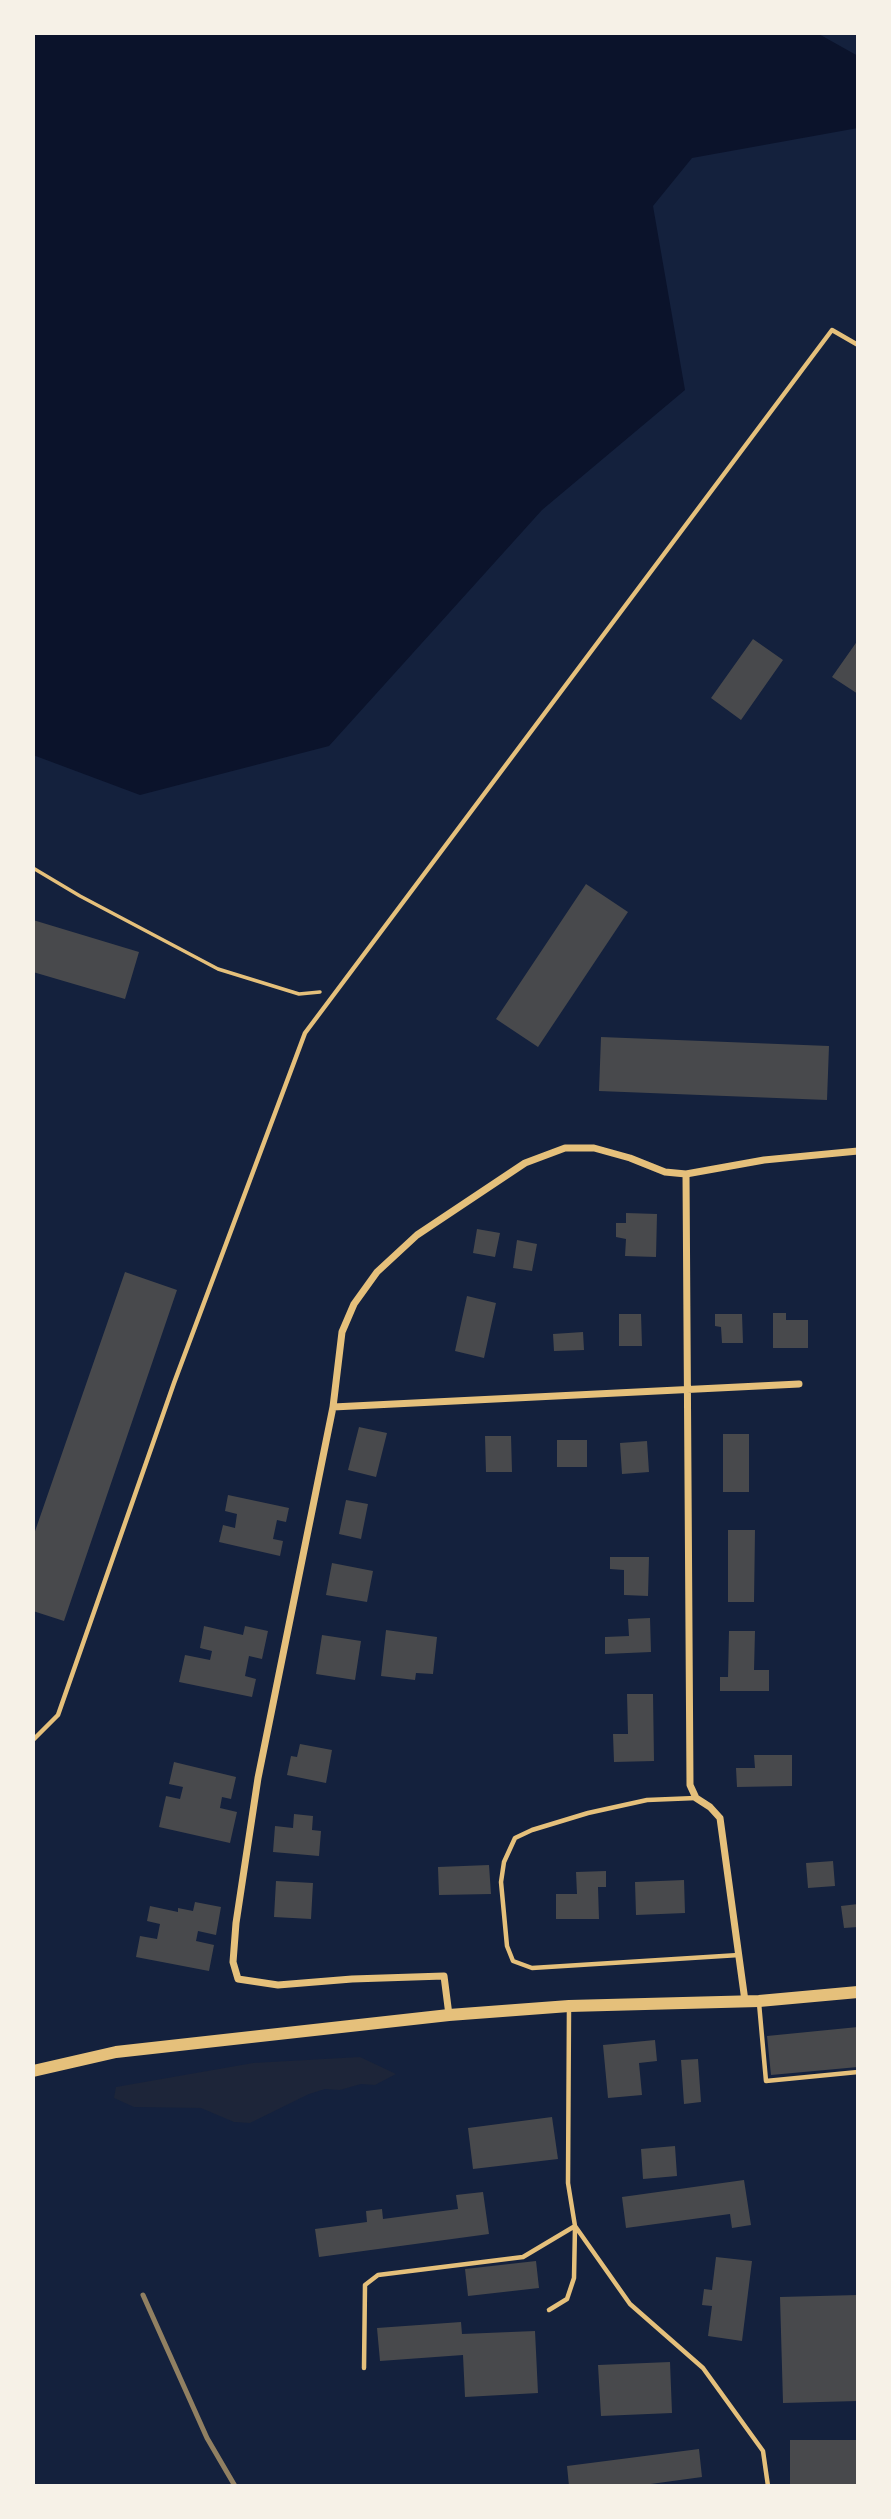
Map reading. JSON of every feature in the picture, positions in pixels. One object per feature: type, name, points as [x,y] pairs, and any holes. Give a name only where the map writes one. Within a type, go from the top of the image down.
[{"type":"street","points":[[449,2015],[444,1976],[278,1985],[238,1979],[233,1962],[236,1923],[258,1778],[333,1407],[342,1332],[354,1304],[376,1272],[417,1235],[526,1163],[565,1148],[594,1148],[630,1158],[664,1172],[686,1174],[764,1160],[858,1151]]},
{"type":"street","points":[[686,1174],[690,1785],[696,1798],[720,1818],[745,2001]]},
{"type":"street","points":[[333,1407],[799,1384]]},
{"type":"street","points":[[33,2071],[116,2052],[449,2015],[569,2006],[759,2001],[858,1992]]},
{"type":"lane","points":[[33,1740],[58,1715],[174,1383],[305,1033],[832,330],[858,345]]},
{"type":"lane","points":[[696,1798],[647,1800],[588,1813],[515,1838],[504,1862],[501,1882],[507,1946],[513,1961],[532,1968],[740,1955]]},
{"type":"lane","points":[[759,2001],[766,2081],[858,2072]]},
{"type":"lane","points":[[549,2310],[567,2299],[574,2278],[575,2226],[568,2183],[569,2006]]},
{"type":"lane","points":[[364,2368],[365,2285],[378,2275],[523,2257],[575,2226]]},
{"type":"lane","points":[[575,2226],[631,2304],[704,2368],[763,2451],[768,2486]]},
{"type":"path","points":[[33,868],[79,896],[218,969],[299,994],[336,991]]},
{"type":"shaded area","points":[[33,33],[817,33],[858,56],[858,128],[692,158],[653,206],[685,390],[542,510],[329,746],[140,795],[33,755]]},
{"type":"shaded area","points":[[360,2057],[396,2074],[375,2085],[361,2084],[309,2094],[250,2123],[234,2122],[201,2108],[134,2107],[114,2098],[116,2087],[253,2063]]},
{"type":"building","points":[[753,639],[783,660],[741,720],[711,698]]},
{"type":"building","points":[[858,640],[858,694],[832,677]]},
{"type":"building","points":[[586,884],[628,912],[538,1047],[496,1019]]},
{"type":"building","points":[[33,920],[139,952],[125,999],[33,972]]},
{"type":"building","points":[[601,1037],[829,1046],[827,1100],[599,1091]]},
{"type":"building","points":[[626,1213],[657,1214],[656,1257],[625,1256],[626,1239],[616,1237],[616,1223],[626,1223]]},
{"type":"building","points":[[477,1229],[500,1233],[495,1257],[473,1253]]},
{"type":"building","points":[[517,1240],[537,1244],[532,1271],[513,1268]]},
{"type":"building","points":[[125,1272],[177,1290],[64,1621],[33,1611],[33,1537]]},
{"type":"building","points":[[467,1296],[496,1303],[484,1358],[455,1351]]},
{"type":"building","points":[[773,1313],[786,1313],[786,1320],[808,1320],[808,1348],[773,1348]]},
{"type":"building","points":[[619,1314],[641,1314],[642,1346],[619,1346]]},
{"type":"building","points":[[715,1314],[742,1314],[743,1343],[722,1343],[721,1327],[715,1326]]},
{"type":"building","points":[[583,1332],[584,1350],[554,1351],[553,1334]]},
{"type":"building","points":[[359,1427],[387,1433],[376,1477],[348,1470]]},
{"type":"building","points":[[723,1434],[749,1434],[749,1492],[723,1492]]},
{"type":"building","points":[[485,1436],[511,1436],[512,1472],[486,1472]]},
{"type":"building","points":[[557,1440],[587,1440],[587,1467],[557,1467]]},
{"type":"building","points":[[647,1441],[649,1472],[622,1474],[620,1443]]},
{"type":"building","points":[[228,1495],[289,1508],[286,1522],[277,1520],[273,1539],[283,1541],[280,1556],[219,1542],[223,1525],[235,1528],[237,1514],[225,1511]]},
{"type":"building","points":[[346,1500],[368,1504],[361,1539],[339,1534]]},
{"type":"building","points":[[728,1530],[755,1530],[754,1602],[728,1602]]},
{"type":"building","points":[[610,1557],[649,1557],[648,1596],[624,1595],[624,1570],[610,1569]]},
{"type":"building","points":[[332,1563],[373,1571],[367,1602],[326,1595]]},
{"type":"building","points":[[650,1618],[651,1652],[605,1654],[605,1637],[629,1636],[628,1619]]},
{"type":"building","points":[[204,1626],[243,1635],[245,1626],[268,1631],[262,1659],[249,1656],[245,1676],[256,1679],[252,1697],[179,1682],[185,1655],[210,1660],[212,1651],[200,1648]]},
{"type":"building","points":[[386,1630],[437,1637],[433,1674],[416,1673],[415,1680],[381,1676]]},
{"type":"building","points":[[729,1631],[755,1631],[754,1670],[769,1670],[769,1691],[720,1691],[720,1677],[728,1677]]},
{"type":"building","points":[[322,1635],[361,1641],[355,1680],[316,1674]]},
{"type":"building","points":[[627,1694],[653,1694],[654,1761],[614,1762],[613,1734],[628,1734]]},
{"type":"building","points":[[300,1744],[332,1750],[326,1783],[287,1775],[291,1756],[297,1757]]},
{"type":"building","points":[[754,1755],[792,1755],[792,1786],[737,1787],[736,1768],[755,1768]]},
{"type":"building","points":[[174,1762],[236,1777],[231,1799],[222,1797],[220,1808],[237,1812],[230,1843],[159,1827],[166,1796],[180,1799],[183,1787],[169,1784]]},
{"type":"building","points":[[294,1814],[313,1816],[312,1830],[321,1831],[319,1856],[273,1852],[275,1826],[293,1828]]},
{"type":"building","points":[[833,1861],[835,1886],[808,1888],[806,1863]]},
{"type":"building","points":[[489,1865],[491,1894],[439,1895],[438,1867]]},
{"type":"building","points":[[606,1871],[606,1887],[598,1887],[599,1919],[556,1919],[556,1894],[577,1894],[576,1872]]},
{"type":"building","points":[[684,1880],[685,1913],[636,1915],[635,1882]]},
{"type":"building","points":[[276,1881],[313,1883],[311,1919],[274,1917]]},
{"type":"building","points":[[195,1902],[221,1907],[216,1935],[198,1931],[196,1941],[214,1945],[209,1971],[136,1957],[140,1936],[157,1939],[160,1924],[147,1921],[150,1906],[178,1912],[178,1908],[193,1911]]},
{"type":"building","points":[[858,1904],[858,1927],[844,1928],[841,1906]]},
{"type":"building","points":[[858,2027],[858,2067],[771,2075],[767,2036]]},
{"type":"building","points":[[655,2040],[657,2061],[639,2063],[642,2095],[608,2098],[603,2045]]},
{"type":"building","points":[[698,2059],[701,2102],[684,2104],[681,2060]]},
{"type":"building","points":[[552,2117],[558,2159],[473,2169],[468,2128]]},
{"type":"building","points":[[675,2146],[677,2176],[643,2179],[641,2149]]},
{"type":"building","points":[[744,2180],[751,2225],[732,2228],[730,2214],[626,2228],[622,2197]]},
{"type":"building","points":[[483,2192],[489,2234],[319,2257],[315,2229],[367,2222],[366,2211],[382,2209],[383,2219],[458,2209],[456,2195]]},
{"type":"building","points":[[716,2257],[752,2261],[742,2341],[708,2336],[712,2306],[702,2305],[704,2289],[712,2290]]},
{"type":"building","points":[[536,2261],[539,2288],[468,2296],[465,2269]]},
{"type":"building","points":[[858,2295],[858,2401],[783,2403],[780,2297]]},
{"type":"building","points":[[461,2322],[462,2334],[535,2331],[538,2393],[465,2397],[463,2355],[380,2361],[377,2328]]},
{"type":"building","points":[[670,2362],[672,2413],[601,2416],[598,2365]]},
{"type":"building","points":[[790,2440],[858,2440],[858,2486],[790,2486]]},
{"type":"building","points":[[699,2449],[702,2477],[636,2486],[569,2486],[567,2466]]},
{"type":"railway","points":[[143,2295],[207,2438],[235,2486]]}]
